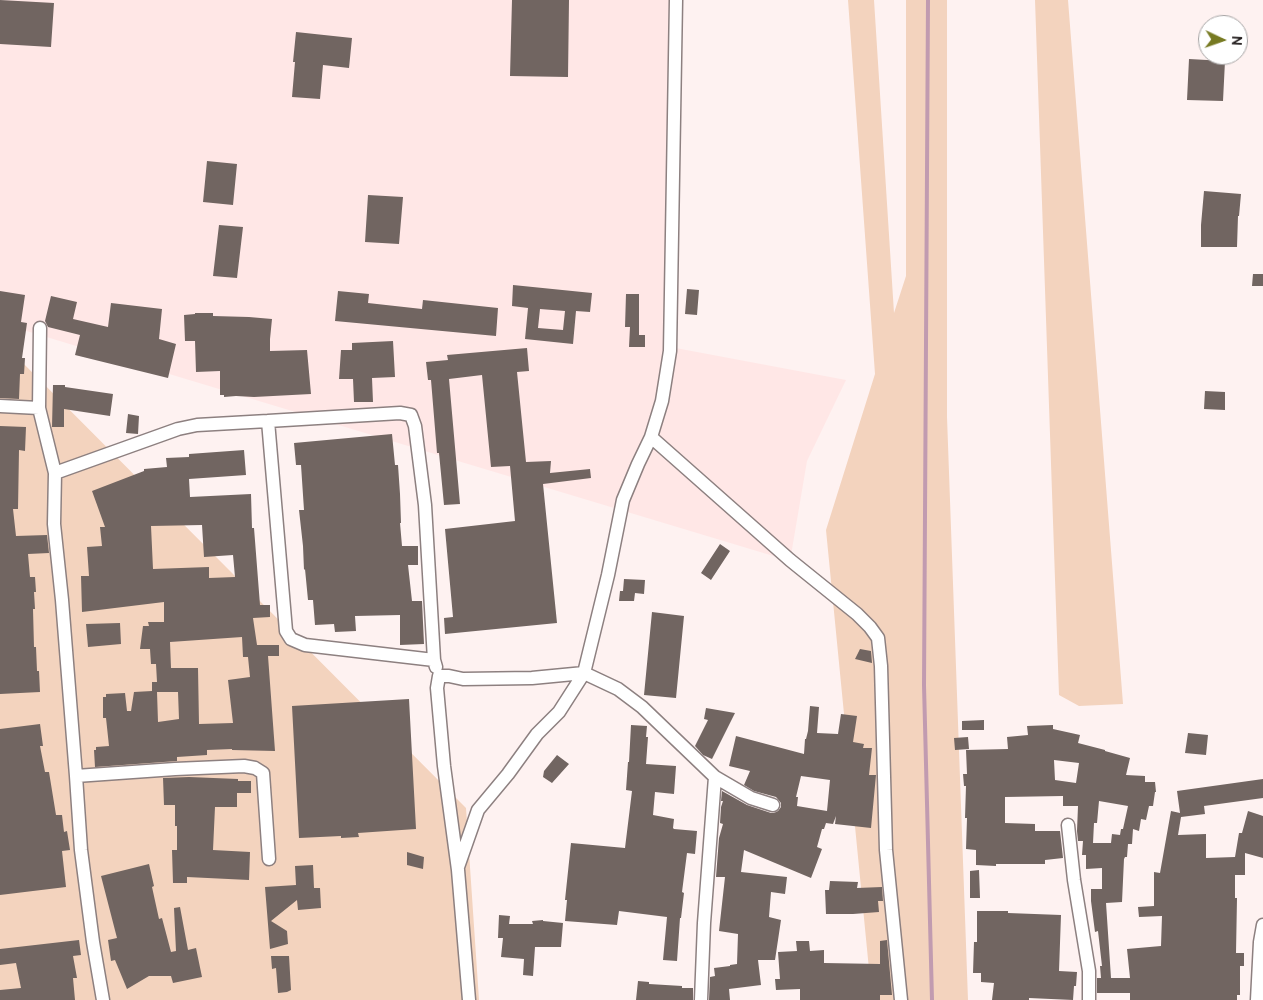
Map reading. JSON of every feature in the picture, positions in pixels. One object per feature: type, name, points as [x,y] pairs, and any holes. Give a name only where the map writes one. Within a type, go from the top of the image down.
[{"type":"street","points":[[458,870],[478,810],[508,774],[537,734],[560,712],[584,673],[608,575],[623,500],[651,438],[662,401],[670,350],[676,0]]},
{"type":"street","points":[[40,328],[39,408],[55,473],[54,524],[62,600],[81,850],[103,1000]]},
{"type":"street","points":[[0,406],[39,408]]},
{"type":"street","points":[[55,473],[197,425],[400,413],[411,415],[415,426],[425,505],[434,660],[439,676],[437,688],[444,766],[458,870],[469,1000]]},
{"type":"street","points":[[268,421],[286,631],[291,639],[305,645],[434,660]]},
{"type":"street","points":[[651,438],[790,560],[857,614],[878,638],[881,666],[886,850],[901,1000]]},
{"type":"street","points":[[439,676],[463,679],[532,678],[584,673],[618,689],[642,707],[715,777],[751,798],[773,805]]},
{"type":"street","points":[[76,776],[214,767],[244,766],[255,768],[263,773],[269,859]]},
{"type":"street","points":[[701,1000],[704,924],[715,777]]},
{"type":"street","points":[[1068,825],[1074,880],[1089,971],[1089,1000]]},
{"type":"street","points":[[1258,1000],[1260,942],[1263,925]]},
{"type":"shaded area","points":[[0,0],[670,0],[665,346],[846,380],[807,461],[790,561],[0,323]]},
{"type":"shaded area","points":[[848,0],[874,0],[894,313],[906,276],[906,0],[947,0],[947,417],[968,1000],[872,1000],[826,530],[875,374]]},
{"type":"shaded area","points":[[1035,0],[1068,0],[1123,704],[1079,706],[1059,695]]},
{"type":"shaded area","points":[[0,340],[466,808],[479,1000],[0,1000]]},
{"type":"building","points":[[0,0],[54,3],[51,47],[0,44]]},
{"type":"building","points":[[512,0],[569,0],[568,77],[510,76]]},
{"type":"building","points":[[296,32],[352,38],[349,68],[323,65],[320,99],[292,97]]},
{"type":"building","points":[[1189,59],[1198,60],[1198,65],[1225,65],[1223,101],[1187,100]]},
{"type":"building","points":[[207,161],[237,164],[233,205],[203,202]]},
{"type":"building","points":[[1204,191],[1241,194],[1237,247],[1201,247]]},
{"type":"building","points":[[368,195],[403,197],[399,244],[365,242]]},
{"type":"building","points":[[219,225],[243,227],[237,278],[213,276]]},
{"type":"building","points":[[1253,274],[1263,274],[1263,286],[1252,286]]},
{"type":"building","points":[[513,285],[592,293],[590,312],[576,311],[573,344],[525,339],[528,308],[512,306]],"holes":[[[540,309],[565,311],[563,330],[538,328]]]},
{"type":"building","points":[[687,289],[699,290],[697,315],[685,314]]},
{"type":"building","points":[[0,291],[25,295],[21,322],[27,323],[22,358],[25,358],[24,374],[20,374],[19,399],[0,398]]},
{"type":"building","points":[[338,291],[369,294],[368,303],[422,309],[423,300],[498,308],[496,336],[335,321]]},
{"type":"building","points":[[626,294],[639,294],[639,335],[645,335],[645,347],[629,347],[630,327],[625,327]]},
{"type":"building","points":[[51,296],[77,302],[73,319],[108,327],[111,303],[162,309],[159,339],[176,344],[168,378],[75,355],[80,335],[48,327],[45,321]]},
{"type":"building","points":[[213,313],[213,316],[272,319],[270,351],[307,350],[311,394],[254,397],[224,397],[224,395],[220,395],[220,371],[196,372],[195,341],[185,341],[184,315]]},
{"type":"building","points":[[393,341],[395,377],[372,378],[373,402],[354,402],[353,379],[339,379],[341,350],[352,350],[352,343]]},
{"type":"building","points":[[527,348],[529,371],[517,372],[526,462],[551,461],[550,473],[590,469],[591,478],[543,484],[557,623],[445,634],[444,618],[453,617],[445,529],[515,521],[510,466],[491,467],[482,375],[449,379],[460,504],[444,505],[439,453],[437,453],[431,380],[428,380],[426,362],[448,360],[447,355]]},
{"type":"building","points":[[53,385],[65,385],[65,387],[113,394],[110,416],[64,409],[64,427],[52,427]]},
{"type":"building","points":[[1205,391],[1225,392],[1225,410],[1204,409]]},
{"type":"building","points":[[128,414],[139,416],[138,434],[126,433]]},
{"type":"building","points":[[0,426],[26,427],[25,451],[19,450],[18,509],[13,509],[16,536],[47,535],[49,553],[28,554],[30,577],[35,577],[35,609],[33,609],[34,647],[36,647],[40,692],[0,694]]},
{"type":"building","points":[[392,434],[395,465],[398,465],[402,546],[418,546],[418,565],[408,565],[412,601],[422,601],[424,644],[400,645],[400,615],[355,616],[356,631],[335,632],[334,624],[315,625],[313,600],[308,600],[299,510],[304,510],[301,465],[296,465],[294,443]]},
{"type":"building","points":[[244,450],[246,475],[189,479],[190,497],[251,494],[252,528],[254,528],[260,605],[270,605],[270,617],[253,618],[257,645],[279,645],[279,656],[268,656],[275,751],[207,750],[207,755],[177,757],[177,761],[95,767],[94,750],[96,750],[96,747],[109,746],[106,718],[103,718],[103,697],[106,697],[106,694],[125,693],[127,711],[131,711],[134,692],[152,691],[152,682],[157,682],[156,664],[151,664],[150,649],[140,649],[143,626],[149,626],[148,622],[164,622],[164,602],[82,612],[81,576],[89,576],[87,547],[102,546],[100,527],[105,527],[92,491],[144,471],[144,469],[167,467],[166,458],[189,457],[189,454]],"holes":[[[202,525],[204,557],[233,555],[235,577],[209,578],[209,567],[153,569],[151,526]],[[242,637],[243,657],[248,657],[250,677],[228,680],[233,723],[199,724],[198,668],[171,668],[170,642]],[[157,692],[178,692],[179,719],[158,722]]]},
{"type":"building","points":[[720,544],[730,551],[711,580],[701,573]]},
{"type":"building","points":[[624,579],[645,580],[644,594],[635,593],[634,601],[619,601],[620,591],[623,591]]},
{"type":"building","points":[[652,612],[684,616],[676,698],[644,695]]},
{"type":"building","points":[[120,623],[121,644],[88,647],[86,624]]},
{"type":"building","points":[[860,649],[871,651],[872,663],[855,659]]},
{"type":"building","points":[[409,699],[416,829],[358,833],[359,837],[299,838],[292,706]]},
{"type":"building","points":[[810,706],[819,707],[817,733],[838,734],[841,714],[857,716],[853,742],[864,744],[863,748],[872,748],[869,775],[876,775],[871,828],[835,824],[836,816],[833,824],[826,823],[824,829],[822,829],[817,847],[822,849],[811,878],[744,850],[741,872],[787,877],[785,894],[771,892],[769,917],[781,920],[775,960],[758,960],[761,985],[729,989],[730,1000],[709,1000],[710,977],[715,976],[714,968],[737,964],[738,934],[719,931],[725,877],[716,877],[719,838],[723,824],[720,823],[723,801],[721,801],[722,791],[747,805],[771,813],[778,811],[781,807],[781,803],[776,797],[754,791],[744,785],[750,771],[729,766],[736,736],[804,754],[805,739],[808,731]],"holes":[[[801,776],[830,780],[827,811],[797,806],[798,797],[796,797]]]},
{"type":"building","points":[[706,708],[735,713],[712,759],[703,755],[695,746],[708,720],[704,719]]},
{"type":"building","points":[[984,720],[984,730],[962,730],[962,721]]},
{"type":"building","points":[[40,724],[43,746],[40,746],[45,772],[49,772],[56,815],[62,815],[64,832],[67,831],[70,850],[62,851],[66,887],[0,895],[0,729]]},
{"type":"building","points":[[631,725],[647,726],[646,764],[676,766],[674,794],[655,792],[653,815],[674,819],[674,829],[697,831],[695,854],[687,853],[677,961],[663,960],[667,917],[619,911],[617,925],[565,921],[567,900],[565,900],[571,843],[625,848],[632,791],[626,790]]},
{"type":"building","points":[[1053,725],[1053,729],[1080,735],[1078,743],[1130,758],[1126,775],[1145,776],[1145,782],[1155,782],[1156,792],[1153,806],[1149,806],[1146,820],[1141,819],[1139,831],[1133,829],[1132,844],[1128,844],[1127,857],[1124,859],[1122,902],[1106,903],[1111,978],[1130,978],[1127,949],[1161,946],[1162,916],[1139,917],[1138,907],[1154,906],[1154,872],[1160,873],[1171,811],[1180,813],[1177,791],[1263,779],[1263,798],[1204,806],[1205,814],[1181,817],[1178,835],[1206,834],[1206,858],[1235,857],[1239,833],[1242,833],[1248,811],[1263,816],[1263,858],[1245,853],[1245,875],[1235,875],[1235,898],[1237,898],[1236,953],[1244,953],[1244,966],[1240,966],[1240,995],[1237,995],[1237,1000],[1130,1000],[1130,993],[1097,993],[1097,978],[1101,978],[1100,966],[1102,966],[1098,931],[1095,932],[1091,889],[1102,889],[1102,868],[1086,869],[1086,855],[1082,855],[1083,841],[1078,841],[1078,806],[1063,806],[1063,796],[1005,797],[1005,823],[1035,824],[1035,831],[1060,831],[1063,858],[1045,860],[1045,864],[976,865],[976,850],[966,849],[966,786],[964,786],[963,774],[967,774],[966,750],[1008,749],[1007,737],[1028,735],[1027,726]],"holes":[[[1054,760],[1079,763],[1076,783],[1055,780]],[[1099,801],[1128,806],[1123,829],[1121,829],[1120,835],[1112,834],[1111,843],[1093,843],[1094,823],[1097,823]]]},
{"type":"building","points":[[1188,733],[1208,735],[1206,755],[1185,753]]},
{"type":"building","points":[[968,737],[969,749],[955,750],[954,738]]},
{"type":"building","points":[[557,755],[569,764],[552,783],[543,777],[544,771]]},
{"type":"building","points":[[189,777],[251,781],[251,793],[237,793],[237,807],[215,807],[213,850],[250,852],[249,880],[187,877],[187,883],[173,883],[172,850],[177,850],[175,805],[164,805],[163,778]]},
{"type":"building","points":[[407,852],[424,857],[423,869],[407,865]]},
{"type":"building","points":[[149,864],[159,919],[162,918],[171,952],[176,951],[174,908],[180,907],[188,950],[196,948],[202,977],[173,983],[171,976],[149,976],[127,989],[115,960],[111,961],[108,940],[117,938],[101,876]]},
{"type":"building","points":[[313,865],[314,888],[320,888],[321,908],[298,910],[297,900],[271,921],[287,931],[288,944],[270,949],[265,887],[296,885],[295,866]]},
{"type":"building","points":[[979,870],[980,898],[970,898],[970,871]]},
{"type":"building","points":[[830,881],[858,882],[857,888],[882,887],[883,901],[878,901],[879,912],[826,914],[825,890],[829,890]]},
{"type":"building","points":[[977,911],[1061,915],[1059,971],[1077,972],[1073,1000],[1029,998],[1029,1000],[992,1000],[994,983],[981,982],[981,973],[973,973],[974,942],[977,942]]},
{"type":"building","points":[[499,915],[510,916],[509,924],[533,924],[532,921],[543,920],[563,923],[561,947],[535,947],[533,976],[523,975],[524,959],[501,957],[503,938],[498,938]]},
{"type":"building","points":[[79,940],[81,955],[73,956],[77,978],[73,978],[75,1000],[0,1000],[0,990],[21,988],[16,963],[0,965],[0,949]]},
{"type":"building","points":[[887,940],[892,995],[880,995],[880,1000],[800,1000],[800,989],[776,990],[775,979],[780,979],[778,952],[797,951],[796,941],[809,941],[810,951],[824,950],[824,963],[880,964],[880,941]]},
{"type":"building","points":[[271,956],[289,956],[291,990],[278,993],[276,968],[272,969]]},
{"type":"building","points":[[638,981],[649,982],[649,984],[693,988],[693,1000],[636,1000]]},
{"type":"waterway","points":[[928,0],[924,685],[932,1000]]}]
